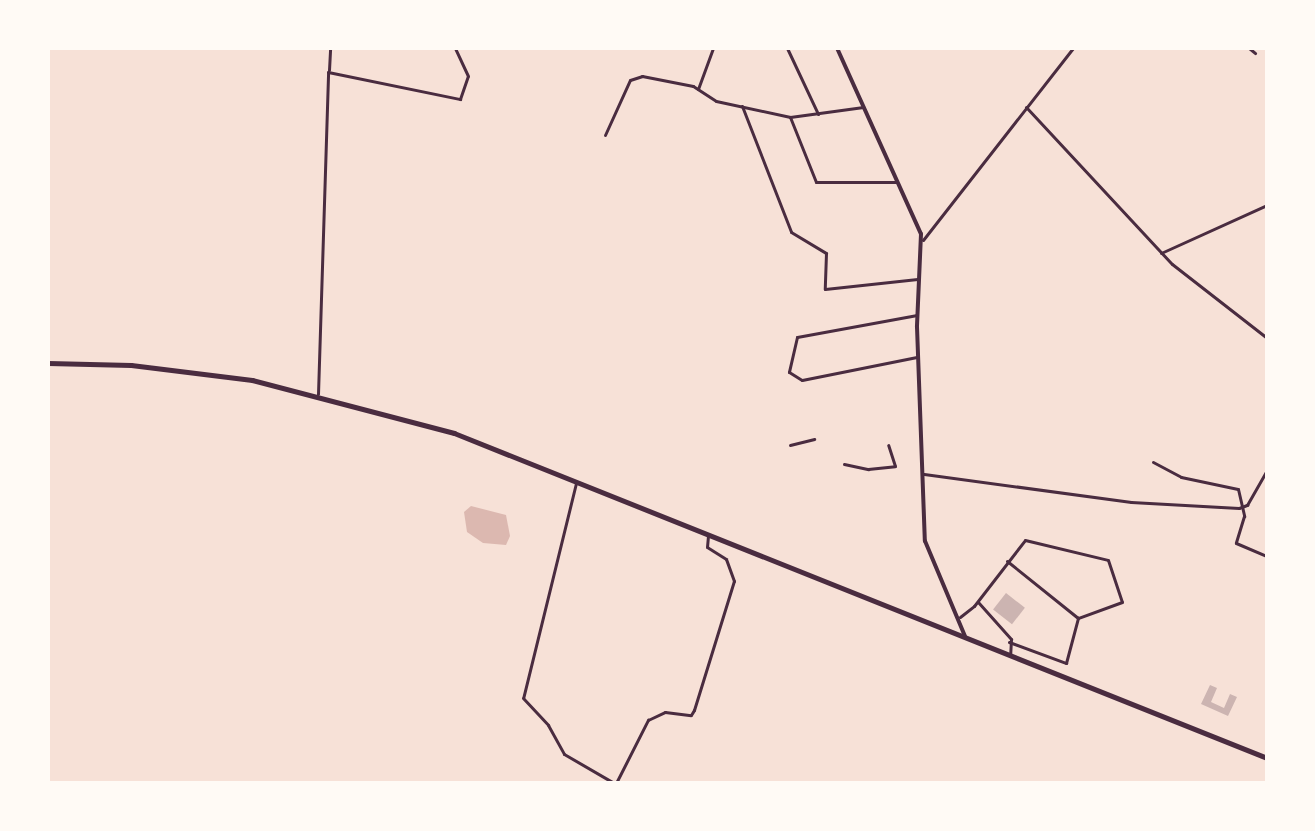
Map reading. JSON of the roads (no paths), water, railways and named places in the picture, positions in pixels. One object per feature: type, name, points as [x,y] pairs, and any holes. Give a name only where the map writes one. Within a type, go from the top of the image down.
[{"type":"highway","points":[[48,363],[131,365],[318,394],[454,433],[1267,758]]},
{"type":"main road","points":[[837,48],[923,240],[917,279],[917,357],[928,555],[960,617],[965,639]]},
{"type":"street","points":[[318,394],[330,48]]},
{"type":"street","points":[[329,70],[460,99],[468,76],[455,48]]},
{"type":"street","points":[[698,89],[713,48]]},
{"type":"street","points":[[787,48],[818,114]]},
{"type":"street","points":[[923,240],[1073,48]]},
{"type":"street","points":[[1249,48],[1255,53]]},
{"type":"street","points":[[605,135],[630,80],[642,76],[698,89],[716,101],[790,117],[863,107]]},
{"type":"street","points":[[742,106],[791,232],[826,253],[825,289],[917,279]]},
{"type":"street","points":[[1026,107],[1161,253],[1267,338]]},
{"type":"street","points":[[790,117],[816,182],[898,182]]},
{"type":"street","points":[[1161,253],[1267,205]]},
{"type":"street","points":[[917,315],[797,337],[789,372],[802,380],[917,357]]},
{"type":"street","points":[[790,445],[814,439]]},
{"type":"street","points":[[844,464],[868,469],[895,466],[888,445]]},
{"type":"street","points":[[1153,462],[1181,477],[1235,487],[1243,506]]},
{"type":"street","points":[[1267,470],[1243,506],[1236,543],[1267,556]]},
{"type":"street","points":[[924,474],[1131,502],[1243,506]]},
{"type":"street","points":[[576,483],[523,698],[548,725],[564,754],[615,783],[648,720],[665,712],[691,715],[694,710],[734,581],[726,559],[707,547],[708,536]]},
{"type":"street","points":[[960,617],[977,601],[1025,540],[1105,557],[1122,602],[1078,618]]},
{"type":"street","points":[[1007,561],[1078,618]]},
{"type":"street","points":[[977,601],[1009,642],[1066,663],[1078,618]]},
{"type":"street","points":[[1009,642],[1010,656]]},
{"type":"waterway","points":[[939,783],[948,783]]}]
